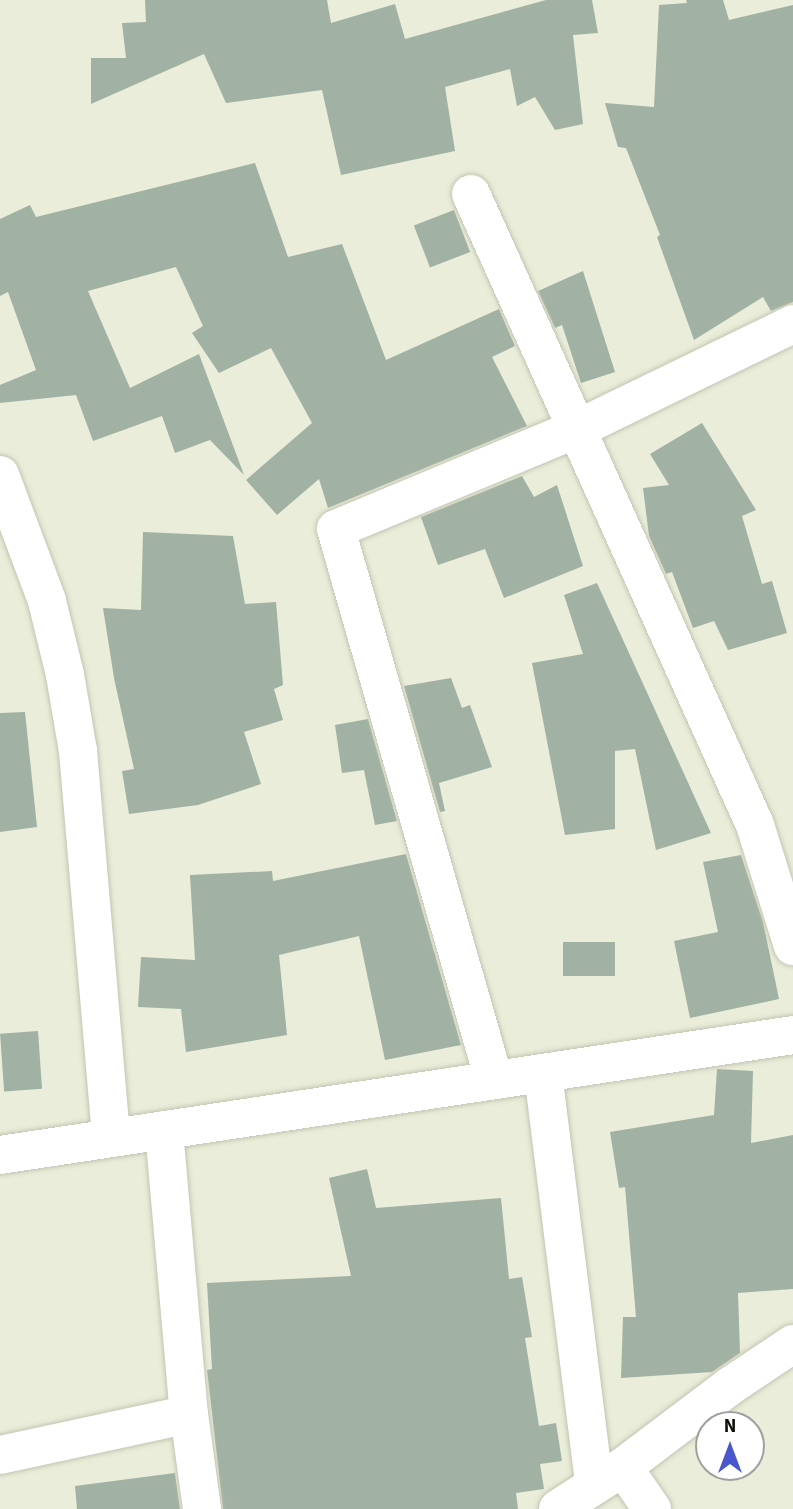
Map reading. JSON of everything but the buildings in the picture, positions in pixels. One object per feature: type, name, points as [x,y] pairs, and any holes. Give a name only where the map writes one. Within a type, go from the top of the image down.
[{"type":"street","points":[[471,194],[532,332],[579,428],[755,825],[793,946]]},
{"type":"street","points":[[494,1080],[336,529],[579,428],[793,324]]},
{"type":"street","points":[[0,475],[11,530],[47,601],[65,675],[78,751],[111,1138]]},
{"type":"street","points":[[0,1155],[793,1035]]},
{"type":"street","points":[[542,1073],[609,1476],[652,1509]]},
{"type":"street","points":[[164,1130],[189,1414],[202,1509]]},
{"type":"street","points":[[558,1509],[609,1476],[730,1386],[793,1344]]},
{"type":"street","points":[[0,1455],[189,1414]]}]
